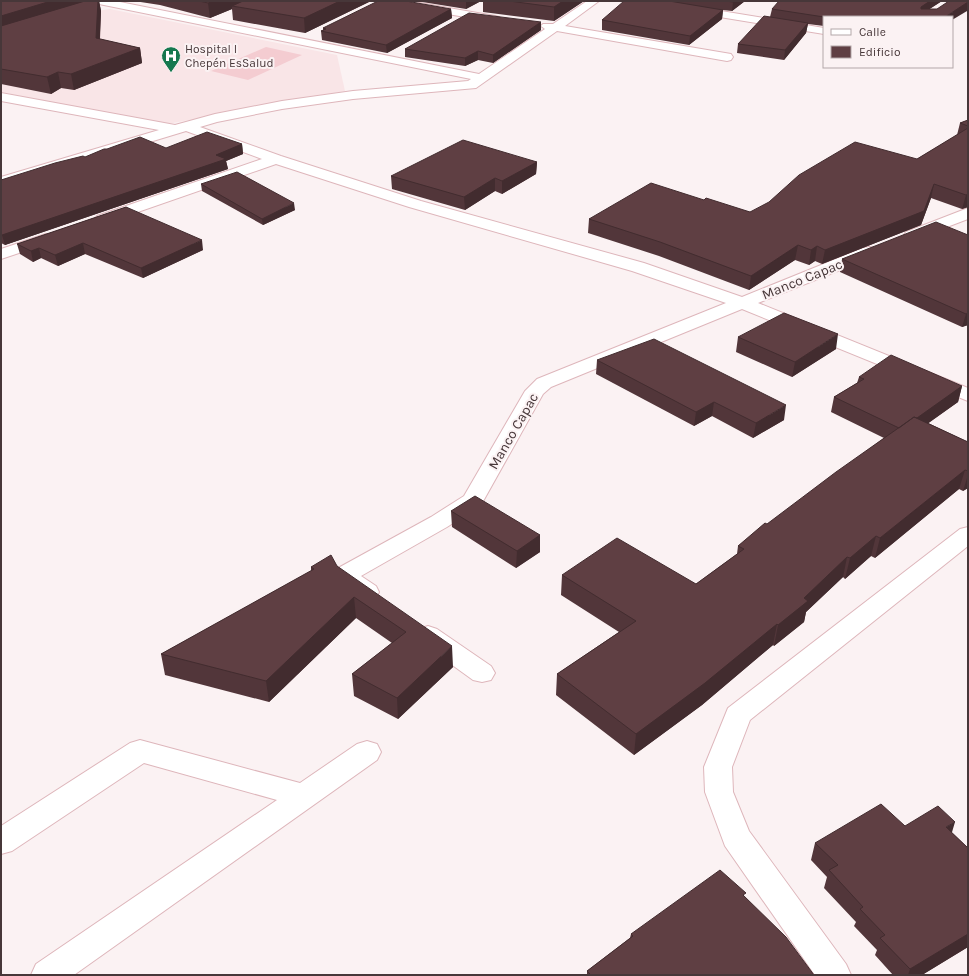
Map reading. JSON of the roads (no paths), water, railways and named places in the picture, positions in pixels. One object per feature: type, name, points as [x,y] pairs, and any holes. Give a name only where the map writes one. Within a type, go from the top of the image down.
[{"type":"street","points":[[388,1],[504,20]]},
{"type":"street","points":[[1,182],[215,118],[282,105],[353,95],[471,84],[594,1]]},
{"type":"street","points":[[640,1],[823,31]]},
{"type":"street","points":[[104,3],[482,77]]},
{"type":"street","points":[[454,22],[486,4]]},
{"type":"street","points":[[209,24],[232,16]]},
{"type":"street","points":[[533,24],[727,57]]},
{"type":"street","points":[[300,42],[314,35]]},
{"type":"street","points":[[390,59],[403,52]]},
{"type":"street","points":[[1,97],[182,128],[414,204],[638,267],[742,303],[968,394]]},
{"type":"street","points":[[90,223],[276,159]]},
{"type":"street","name":"Manco Capac","points":[[380,602],[349,579],[347,576],[348,573],[439,522],[472,500],[539,387],[544,383],[968,213]]},
{"type":"street","points":[[1,254],[60,234]]},
{"type":"street","points":[[834,975],[736,838],[719,792],[718,767],[727,747],[738,715],[968,534]]},
{"type":"street","points":[[412,624],[482,673]]},
{"type":"street","points":[[1,842],[140,751],[305,796]]},
{"type":"street","points":[[48,975],[367,752]]},
{"type":"place","name":"Hospital I Chepén EsSalud","points":[[171,73]]}]
